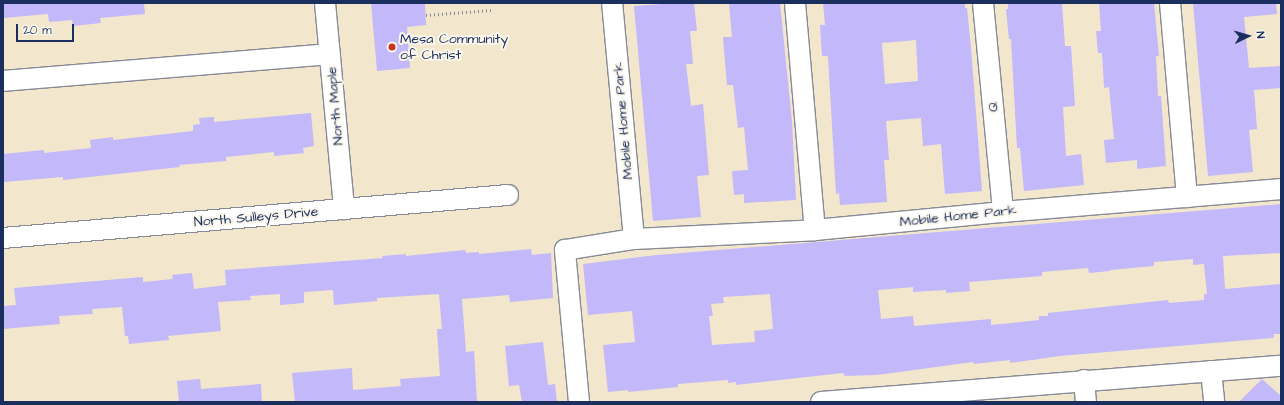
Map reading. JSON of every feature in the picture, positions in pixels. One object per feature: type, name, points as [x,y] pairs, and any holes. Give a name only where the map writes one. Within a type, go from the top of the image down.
[{"type":"street","name":"North Maple","points":[[325,3],[344,209]]},
{"type":"street","name":"Mobile Home Park","points":[[612,3],[634,240]]},
{"type":"street","points":[[795,3],[815,230]]},
{"type":"street","name":"Q","points":[[983,3],[1004,212]]},
{"type":"street","points":[[1170,3],[1187,197]]},
{"type":"street","points":[[3,81],[330,54]]},
{"type":"street","name":"Mobile Home Park","points":[[579,402],[565,250],[634,240],[815,230],[1004,212],[1281,189]]},
{"type":"street","name":"North Sulleys Drive","points":[[3,238],[508,195]]},
{"type":"street","points":[[828,402],[961,396],[1084,380],[1281,366]]},
{"type":"street","points":[[1211,371],[1214,402]]},
{"type":"street","points":[[1084,380],[1086,402]]},
{"type":"path","points":[[426,15],[492,10]]},
{"type":"building","points":[[3,3],[144,3],[145,14],[100,18],[101,23],[73,26],[72,20],[49,22],[48,14],[3,18]]},
{"type":"building","name":"Mesa Community of Christ","points":[[371,3],[425,4],[426,25],[407,27],[410,68],[377,71]]},
{"type":"building","points":[[694,3],[697,31],[690,31],[693,64],[686,64],[691,106],[703,104],[709,175],[697,176],[701,217],[653,221],[634,6]]},
{"type":"building","points":[[729,3],[780,3],[792,122],[796,200],[744,203],[744,194],[734,195],[732,171],[748,170],[744,127],[738,128],[733,85],[727,85],[723,37],[732,37]]},
{"type":"building","points":[[823,3],[965,3],[965,8],[967,8],[971,48],[982,191],[945,194],[941,144],[923,146],[921,118],[886,121],[889,160],[884,160],[887,202],[840,205],[839,193],[836,194],[828,56],[822,56],[820,25],[825,25]],"holes":[[[916,40],[918,81],[885,84],[882,43]]]},
{"type":"building","points":[[1008,3],[1062,3],[1065,46],[1071,46],[1075,106],[1063,107],[1066,156],[1081,154],[1084,185],[1024,191],[1020,148],[1017,148],[1011,39],[1009,39],[1006,9],[1008,9]]},
{"type":"building","points":[[1099,3],[1154,3],[1159,56],[1156,56],[1158,96],[1161,96],[1166,166],[1137,169],[1137,160],[1106,163],[1104,140],[1114,139],[1109,87],[1104,88],[1102,53],[1098,53],[1096,31],[1101,31]]},
{"type":"building","points":[[1193,3],[1276,3],[1277,14],[1244,17],[1249,68],[1281,66],[1281,88],[1254,90],[1257,129],[1249,130],[1253,172],[1208,176]]},
{"type":"building","points":[[311,113],[314,146],[303,148],[304,153],[274,156],[274,152],[226,157],[226,161],[179,165],[180,167],[63,180],[63,177],[3,182],[3,154],[44,150],[44,153],[91,148],[90,140],[113,137],[113,140],[193,131],[193,125],[200,124],[199,118],[214,117],[214,122]]},
{"type":"building","points":[[1281,204],[1281,253],[1223,256],[1225,289],[1280,284],[1281,334],[1274,334],[1274,337],[1272,338],[1060,356],[1010,363],[1010,360],[974,364],[973,362],[877,375],[845,376],[843,373],[736,385],[736,382],[728,383],[728,380],[678,384],[678,387],[628,392],[628,390],[608,392],[603,345],[635,342],[632,311],[588,315],[583,264],[657,255]],"holes":[[[1193,259],[1193,265],[1204,264],[1207,294],[1204,294],[1204,300],[1169,303],[1168,300],[1048,313],[1048,316],[1039,316],[1039,320],[991,325],[991,319],[914,326],[913,316],[881,319],[878,290],[913,287],[913,292],[946,290],[946,293],[970,291],[969,282],[1042,276],[1042,272],[1088,268],[1089,273],[1110,271],[1154,266],[1154,262]],[[770,294],[773,329],[754,331],[755,342],[712,345],[709,316],[713,316],[711,304],[724,303],[723,297]]]},
{"type":"building","points":[[531,249],[532,255],[551,253],[553,298],[510,302],[509,295],[462,299],[466,352],[474,351],[477,402],[295,402],[292,373],[352,368],[353,390],[401,386],[400,379],[440,376],[437,329],[442,329],[439,294],[377,298],[377,301],[334,305],[333,290],[304,292],[304,303],[280,305],[280,294],[250,296],[251,300],[218,302],[221,331],[168,336],[169,340],[129,344],[128,336],[125,336],[122,307],[92,309],[93,314],[59,316],[60,324],[3,329],[3,306],[16,305],[14,288],[143,277],[143,282],[173,279],[172,275],[192,273],[194,289],[226,285],[225,270],[383,258],[382,256],[406,254],[406,256],[465,250],[466,253],[479,252],[479,254]]},
{"type":"building","points":[[543,342],[548,385],[555,384],[557,402],[522,402],[519,385],[509,386],[505,346]]},
{"type":"building","points":[[200,379],[201,389],[261,384],[262,402],[179,402],[177,381]]},
{"type":"building","points":[[1262,379],[1281,396],[1281,402],[1239,402]]},
{"type":"place","name":"Mesa Community of Christ","points":[[392,47]]}]
